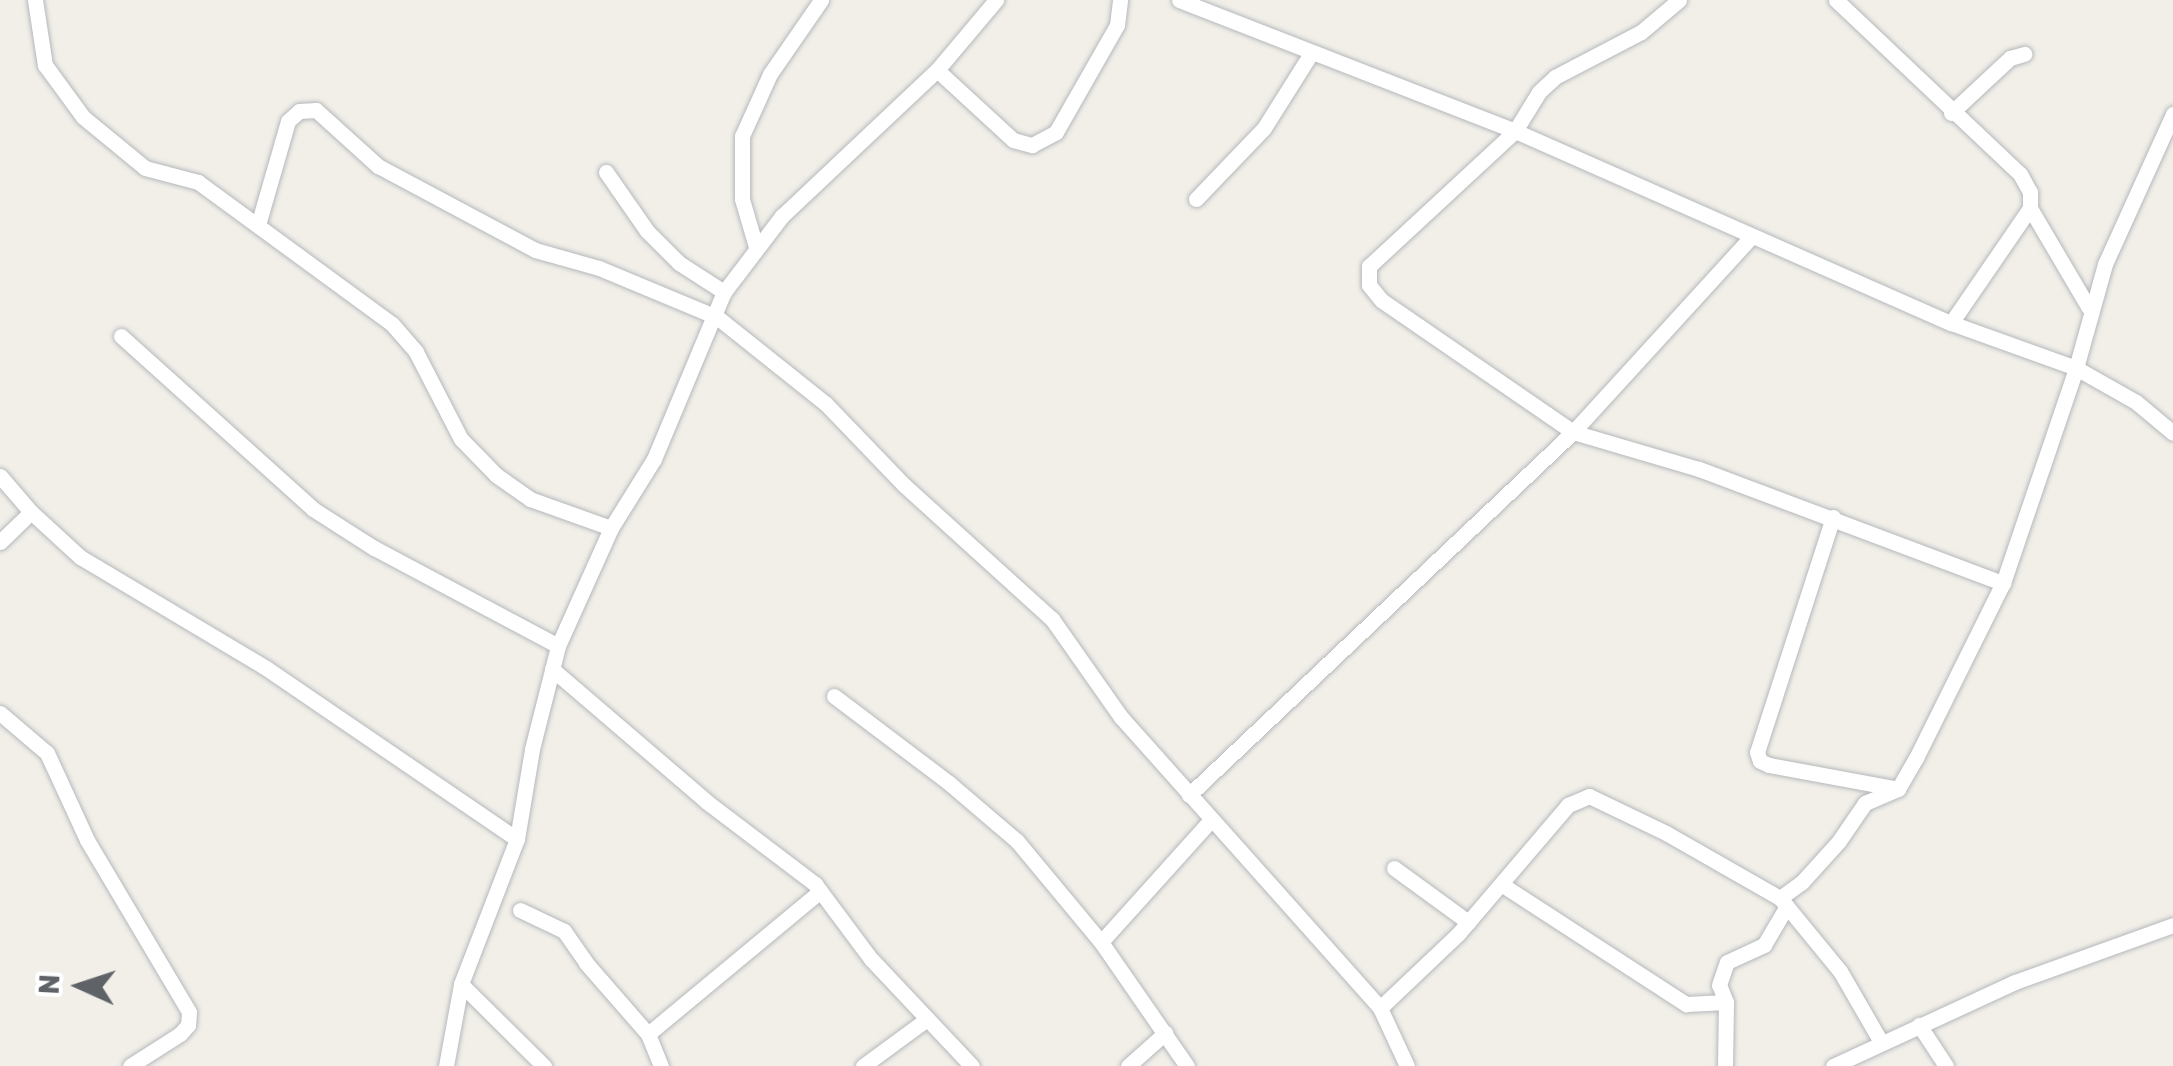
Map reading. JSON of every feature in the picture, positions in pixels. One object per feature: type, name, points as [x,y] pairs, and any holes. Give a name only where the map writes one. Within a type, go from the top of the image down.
[{"type":"street","points":[[35,0],[45,65],[83,117],[146,168],[198,182],[392,324],[416,352],[461,439],[496,475],[530,499],[611,528]]},
{"type":"street","points":[[756,246],[742,199],[742,136],[770,74],[821,0]]},
{"type":"street","points":[[446,1066],[461,984],[517,839],[558,646],[611,528],[654,459],[724,292],[782,216],[937,70],[996,0]]},
{"type":"street","points":[[937,70],[1013,140],[1032,145],[1056,132],[1117,25],[1120,0]]},
{"type":"street","points":[[1179,0],[1310,55],[1514,131],[1951,324],[2076,368],[2136,402],[2173,415]]},
{"type":"street","points":[[1679,0],[1640,32],[1554,77],[1539,92],[1514,131],[1369,266],[1368,285],[1380,300],[1573,432],[1699,469],[2002,583]]},
{"type":"street","points":[[1836,0],[2020,174],[2030,192],[2030,208],[2090,308]]},
{"type":"street","points":[[1951,112],[2010,58],[2024,54]]},
{"type":"street","points":[[1196,198],[1264,128],[1310,55]]},
{"type":"street","points":[[258,224],[288,121],[299,110],[316,110],[378,166],[534,250],[600,268],[716,318],[826,404],[904,485],[1052,619],[1121,717],[1380,1008],[1406,1066]]},
{"type":"street","points":[[1725,1066],[1726,1002],[1719,985],[1728,962],[1764,945],[1783,902],[1840,841],[1865,803],[1898,789],[2002,583],[2076,368],[2090,308],[2173,114]]},
{"type":"street","points":[[606,172],[658,242],[679,263],[724,292]]},
{"type":"street","points":[[1951,324],[2030,208]]},
{"type":"street","points":[[1188,795],[1573,432],[1752,236]]},
{"type":"street","points":[[120,336],[313,509],[374,548],[558,646]]},
{"type":"street","points":[[2136,402],[2173,433]]},
{"type":"street","points":[[0,476],[30,512],[80,556],[266,668],[517,839]]},
{"type":"street","points":[[0,542],[30,512]]},
{"type":"street","points":[[1833,517],[1757,752],[1760,761],[1769,765],[1898,789]]},
{"type":"street","points":[[552,669],[707,802],[820,891],[871,959],[972,1066]]},
{"type":"street","points":[[834,696],[949,783],[1017,841],[1101,942],[1187,1066]]},
{"type":"street","points":[[0,712],[47,753],[86,840],[189,1012],[188,1025],[180,1034],[130,1066]]},
{"type":"street","points":[[1380,1008],[1468,922],[1568,806],[1590,796],[1666,832],[1783,902],[1840,972],[1881,1042]]},
{"type":"street","points":[[1101,942],[1211,820]]},
{"type":"street","points":[[1394,868],[1468,922]]},
{"type":"street","points":[[1500,884],[1686,1004],[1726,1002]]},
{"type":"street","points":[[648,1034],[820,891]]},
{"type":"street","points":[[520,910],[564,930],[586,964],[648,1034],[661,1066]]},
{"type":"street","points":[[1833,1066],[2014,982],[2173,925]]},
{"type":"street","points":[[461,984],[544,1066]]},
{"type":"street","points":[[864,1066],[928,1019]]},
{"type":"street","points":[[1919,1025],[1946,1066]]},
{"type":"street","points":[[1128,1066],[1166,1033]]}]
